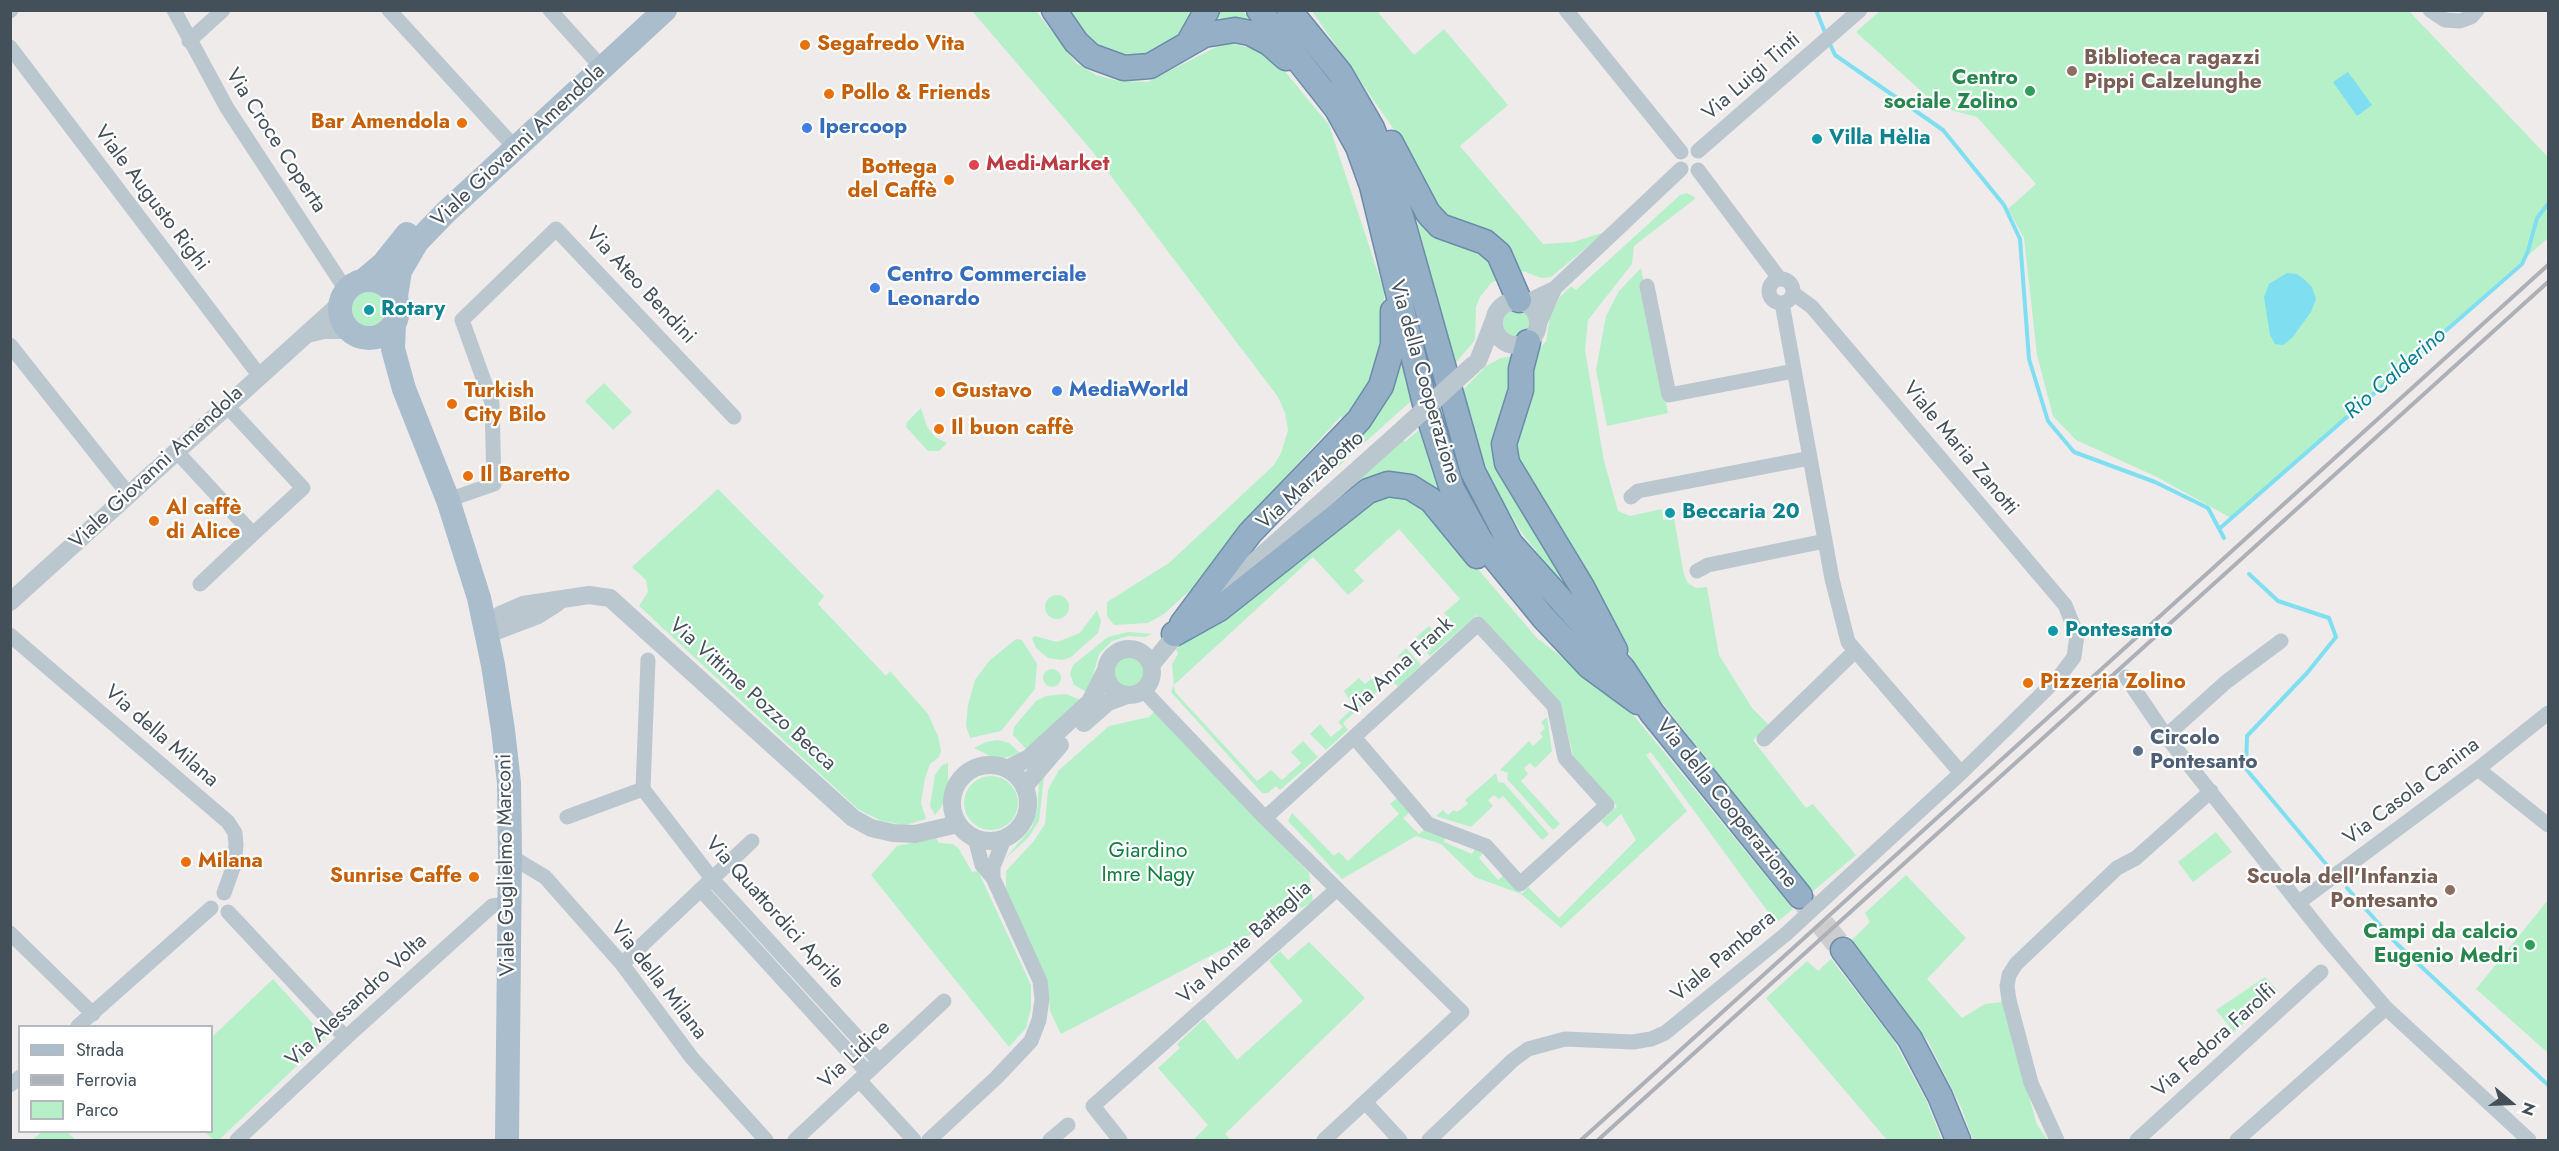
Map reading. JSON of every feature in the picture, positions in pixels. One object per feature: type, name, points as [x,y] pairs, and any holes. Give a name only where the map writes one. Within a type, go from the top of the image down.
[{"type":"highway","points":[[1054,10],[1076,42],[1091,56],[1124,68],[1150,66],[1189,42],[1216,32],[1235,30],[1250,33],[1269,44],[1294,65],[1337,108]]},
{"type":"highway","points":[[1189,42],[1207,10]]},
{"type":"highway","name":"Via della Cooperazione","points":[[1259,10],[1337,108],[1358,147],[1372,186],[1425,404],[1452,489],[1480,540],[1543,617],[1589,666],[1652,713]]},
{"type":"highway","name":"Via della Cooperazione","points":[[1289,10],[1342,76],[1372,128],[1389,170],[1473,472],[1510,543],[1623,669],[1652,713],[1800,896]]},
{"type":"highway","points":[[1304,10],[1342,76],[1380,125],[1428,213],[1440,226],[1485,242],[1499,254],[1522,301]]},
{"type":"highway","points":[[1174,634],[1202,601],[1250,533],[1359,420],[1381,386],[1393,345],[1390,261]]},
{"type":"highway","points":[[1525,338],[1521,390],[1504,444],[1507,463],[1582,587],[1623,669]]},
{"type":"highway","points":[[1174,634],[1219,609],[1368,491],[1389,484],[1410,487],[1431,500],[1532,621],[1589,666]]},
{"type":"highway","points":[[1843,950],[1910,1039],[1940,1096],[1958,1140]]},
{"type":"main road","name":"Viale Giovanni Amendola","points":[[350,291],[383,264],[406,235],[502,133],[595,60],[649,10]]},
{"type":"main road","name":"Viale Giovanni Amendola","points":[[394,324],[399,310],[396,296],[400,272],[417,242],[445,213],[664,10]]},
{"type":"main road","points":[[394,324],[384,335],[355,334],[343,322],[350,291],[379,281],[396,296]]},
{"type":"main road","name":"Viale Guglielmo Marconi","points":[[394,324],[393,349],[404,389],[448,500],[479,598],[487,630],[509,783],[511,903],[507,1140]]},
{"type":"main road","name":"Viale Guglielmo Marconi","points":[[355,334],[376,349],[404,389]]},
{"type":"street","name":"Via Croce Coperta","points":[[174,10],[227,108],[350,291]]},
{"type":"street","points":[[189,41],[223,10]]},
{"type":"street","points":[[389,10],[502,133]]},
{"type":"street","points":[[550,10],[595,60]]},
{"type":"street","points":[[1566,10],[1681,152]]},
{"type":"street","name":"Via Luigi Tinti","points":[[1698,151],[1860,10]]},
{"type":"street","points":[[2430,10],[2445,20],[2460,21],[2471,17],[2477,10]]},
{"type":"street","name":"Viale Augusto Righi","points":[[10,47],[259,375]]},
{"type":"street","points":[[1691,148],[1698,151],[1703,159],[1698,170],[1689,173],[1681,169],[1678,159],[1681,152],[1691,148]]},
{"type":"street","points":[[1525,338],[1555,288],[1681,169]]},
{"type":"street","name":"Viale Maria Zanotti","points":[[1698,170],[1779,278],[1789,281],[1788,298]]},
{"type":"street","name":"Via Ateo Bendini","points":[[448,500],[494,484],[492,403],[462,320],[556,229],[734,417]]},
{"type":"street","name":"Viale Maria Zanotti","points":[[1779,278],[1771,282],[1769,293],[1775,302],[1788,298],[1812,307],[2065,605],[2073,621],[2077,642]]},
{"type":"street","points":[[1647,286],[1669,395],[1794,371]]},
{"type":"street","points":[[1525,338],[1497,335],[1494,320],[1499,307],[1512,300],[1522,301],[1555,288]]},
{"type":"street","name":"Viale Giovanni Amendola","points":[[10,602],[305,335],[350,291]]},
{"type":"street","points":[[1788,298],[1794,371],[1825,541],[1841,620],[1848,642],[1961,773]]},
{"type":"street","points":[[1522,301],[1536,313],[1525,338]]},
{"type":"street","name":"Via Marzabotto","points":[[1476,363],[1494,320]]},
{"type":"street","points":[[305,335],[324,330],[355,334]]},
{"type":"street","name":"Via Marzabotto","points":[[1135,693],[1151,679],[1151,665],[1174,634],[1476,363],[1525,338]]},
{"type":"street","points":[[10,345],[129,495]]},
{"type":"street","points":[[200,584],[303,488],[226,405]]},
{"type":"street","points":[[176,451],[253,534]]},
{"type":"street","points":[[1631,497],[1638,491],[1810,458]]},
{"type":"street","points":[[1697,571],[1708,565],[1825,541]]},
{"type":"street","name":"Via Vittime Pozzo Becca","points":[[479,598],[523,605],[589,595],[610,598],[853,818],[871,828],[893,833],[915,834],[958,824]]},
{"type":"street","name":"Via Vittime Pozzo Becca","points":[[487,630],[538,615],[559,601]]},
{"type":"street","name":"Via Vittime Pozzo Becca","points":[[487,630],[500,615],[523,605]]},
{"type":"street","name":"Via Anna Frank","points":[[1265,818],[1478,624],[1554,706],[1565,758],[1607,805],[1520,884],[1486,846],[1428,824],[1354,737]]},
{"type":"street","name":"Via Marzabotto","points":[[952,806],[954,793],[967,773],[989,765],[1006,769],[1029,758],[1090,702],[1116,653],[1130,649],[1136,650],[1174,634]]},
{"type":"street","name":"Via della Milana","points":[[10,635],[228,822],[235,833],[236,845],[234,865],[224,893]]},
{"type":"street","points":[[2166,736],[2226,682],[2281,641]]},
{"type":"street","name":"Viale Pambera","points":[[1429,1140],[1513,1060],[1528,1049],[1565,1039],[1633,1042],[1651,1039],[1665,1033],[1786,934],[1961,773],[2035,701],[2074,657],[2077,642]]},
{"type":"street","points":[[1136,650],[1148,659],[1151,665]]},
{"type":"street","points":[[1764,739],[1855,651]]},
{"type":"street","points":[[567,817],[643,789],[648,660]]},
{"type":"street","points":[[1106,670],[1107,678],[1114,690],[1135,693],[1336,890]]},
{"type":"street","points":[[2126,677],[2166,736],[2298,903],[2386,1008],[2529,1140]]},
{"type":"street","points":[[1024,787],[1049,755],[1098,710],[1108,702],[1135,693]]},
{"type":"street","name":"Via Casola Canina","points":[[2298,903],[2478,769],[2548,712]]},
{"type":"street","points":[[952,806],[958,824],[975,838],[994,841],[1004,839],[1014,832],[1027,812],[1024,787],[1017,777],[1006,769]]},
{"type":"street","points":[[2478,769],[2548,825]]},
{"type":"street","name":"Via Quattordici Aprile","points":[[643,789],[707,885],[914,1140]]},
{"type":"street","points":[[2056,1140],[2031,1083],[2009,1000],[2007,986],[2009,975],[2029,952],[2117,868],[2136,858],[2211,791]]},
{"type":"street","points":[[915,834],[947,814],[952,806]]},
{"type":"street","points":[[929,1140],[996,1078],[1031,1041],[1040,1020],[1042,999],[1040,981],[993,878],[982,865],[975,838]]},
{"type":"street","points":[[993,878],[993,867],[1004,839]]},
{"type":"street","points":[[622,964],[752,841]]},
{"type":"street","name":"Via della Milana","points":[[510,856],[545,877],[622,964],[692,1058],[766,1140]]},
{"type":"street","name":"Via Quattordici Aprile","points":[[707,885],[879,1060]]},
{"type":"street","name":"Via Monte Battaglia","points":[[1120,1140],[1093,1106],[1336,890],[1462,1012],[1324,1140]]},
{"type":"street","points":[[224,893],[232,901],[228,912],[219,914],[211,908],[210,901],[214,895],[224,893]]},
{"type":"street","name":"Via Alessandro Volta","points":[[237,1140],[492,906],[511,903]]},
{"type":"street","points":[[79,1025],[211,908]]},
{"type":"street","points":[[228,912],[346,1038]]},
{"type":"street","points":[[10,933],[93,1014]]},
{"type":"street","name":"Via Fedora Farolfi","points":[[2137,1140],[2321,972]]},
{"type":"street","name":"Via Lidice","points":[[795,1140],[944,1001]]},
{"type":"street","points":[[2237,1140],[2386,1008]]},
{"type":"street","points":[[1365,1102],[1400,1140]]},
{"type":"street","points":[[1050,1140],[1068,1125]]},
{"type":"green space","points":[[1210,10],[1243,11],[1256,26],[1204,28]]},
{"type":"green space","points":[[1881,10],[2409,11],[2548,157],[2548,238],[2231,518],[2157,477],[2076,440],[2053,416],[2037,355],[2024,238],[2008,209],[2036,184],[1977,117],[1954,111],[1931,100],[1856,32]]},
{"type":"green space","points":[[972,11],[1036,11],[1076,63],[1096,75],[1119,81],[1148,82],[1226,42],[1270,53],[1329,125],[1384,291],[1385,340],[1374,383],[1338,434],[1342,415],[1239,528],[1197,584],[1164,614],[1148,623],[1114,625],[1107,616],[1107,602],[1169,563],[1274,465],[1281,453],[1288,430],[1285,413],[1278,397],[1092,151]]},
{"type":"green space","points":[[1064,11],[1198,11],[1181,35],[1145,60],[1096,50]]},
{"type":"green space","points":[[1312,11],[1377,11],[1414,55],[1444,29],[1508,105],[1460,146],[1543,244],[1573,242],[1605,232],[1551,277],[1541,278],[1523,271],[1516,272],[1436,210],[1404,144]]},
{"type":"green space","points":[[1687,193],[1696,198],[1634,246],[1632,264],[1588,320],[1585,350],[1604,461],[1618,511],[1630,516],[1662,509],[1663,520],[1674,518],[1684,575],[1688,583],[1696,588],[1707,587],[1719,655],[1752,708],[1769,725],[1753,740],[1806,808],[1813,804],[1856,855],[1811,893],[1642,677],[1516,458],[1514,442],[1536,353],[1546,341],[1550,317],[1560,297],[1571,286],[1576,290],[1680,195]]},
{"type":"green space","points":[[1412,202],[1480,248],[1503,277],[1491,283],[1480,297],[1476,307],[1475,340],[1454,365]]},
{"type":"green space","points":[[1641,268],[1668,413],[1607,426],[1596,370],[1606,316],[1619,291]]},
{"type":"green space","points":[[369,292],[381,297],[386,309],[381,321],[369,326],[357,321],[352,309],[357,297]]},
{"type":"green space","points":[[1517,309],[1527,313],[1531,323],[1527,333],[1517,337],[1507,333],[1503,323],[1507,313]]},
{"type":"green space","points":[[1399,351],[1411,401],[1263,534]]},
{"type":"green space","points":[[1515,356],[1513,391],[1499,430],[1591,623],[1520,530],[1492,484],[1478,445],[1463,390],[1486,366],[1501,358]]},
{"type":"green space","points":[[604,383],[632,412],[613,430],[585,401]]},
{"type":"green space","points":[[921,408],[927,427],[935,437],[947,443],[939,451],[928,451],[906,427],[907,422]]},
{"type":"green space","points":[[1420,429],[1440,487],[1454,515],[1401,476],[1261,567],[1403,440],[1405,442]]},
{"type":"green space","points":[[718,489],[824,596],[818,604],[886,676],[890,671],[928,714],[938,736],[941,751],[939,757],[930,764],[925,778],[921,803],[926,819],[905,825],[882,821],[859,810],[639,606],[648,592],[646,580],[632,567]]},
{"type":"green space","points":[[1377,494],[1407,495],[1424,506],[1536,637],[1630,711],[1793,909],[1776,923],[1651,752],[1646,755],[1687,811],[1561,928],[1521,894],[1475,877],[1441,844],[1416,836],[1342,879],[1288,821],[1292,813],[1334,856],[1339,852],[1348,861],[1399,814],[1390,804],[1397,798],[1410,812],[1403,818],[1419,834],[1426,828],[1446,835],[1444,842],[1472,854],[1476,847],[1483,853],[1479,858],[1498,880],[1504,875],[1522,894],[1528,887],[1559,918],[1636,840],[1621,814],[1607,827],[1601,821],[1617,806],[1573,756],[1561,704],[1477,615],[1430,656],[1414,639],[1429,626],[1439,637],[1453,624],[1444,613],[1460,599],[1399,529],[1354,570],[1364,581],[1348,595],[1313,557],[1174,685],[1172,664],[1178,654],[1176,649]]},
{"type":"green space","points":[[1057,595],[1062,596],[1068,602],[1068,612],[1062,618],[1057,619],[1052,618],[1046,612],[1045,607],[1046,602],[1052,596]]},
{"type":"green space","points":[[1097,610],[1101,621],[1098,633],[1071,657],[1062,660],[1048,658],[1036,648],[1032,638],[1035,636],[1057,642],[1080,633]]},
{"type":"green space","points":[[1128,632],[1152,634],[1145,637],[1128,636],[1112,641],[1099,654],[1088,693],[1074,685],[1070,674],[1073,665],[1108,637]]},
{"type":"green space","points":[[1016,639],[1022,640],[1037,664],[1035,689],[1001,731],[970,738],[966,726],[968,705],[975,680],[989,661]]},
{"type":"green space","points":[[1406,648],[1421,665],[1398,687],[1391,679],[1343,723],[1348,730],[1326,750],[1310,734],[1320,724],[1331,737],[1343,727],[1338,722],[1354,707],[1344,691],[1359,678],[1365,684],[1372,678],[1379,685],[1391,674],[1396,679],[1408,668],[1398,656]]},
{"type":"green space","points":[[1129,657],[1140,662],[1145,673],[1140,684],[1129,689],[1118,684],[1113,673],[1118,662]]},
{"type":"green space","points":[[1052,669],[1058,672],[1061,678],[1058,684],[1052,687],[1046,684],[1043,678],[1046,672]]},
{"type":"green space","points":[[1174,685],[1175,692],[1257,781],[1271,770],[1282,780],[1301,763],[1291,752],[1303,741],[1318,757],[1280,790],[1276,786],[1268,793],[1262,793],[1171,692]]},
{"type":"green space","points":[[1066,694],[1083,701],[1027,750],[1013,735],[1014,727],[1036,701],[1046,696]]},
{"type":"green space","name":"Giardino Imre Nagy","points":[[1156,710],[1309,873],[1313,902],[1061,1034],[1050,1011],[1049,992],[1006,897],[1006,871],[1033,842],[1045,824],[1048,790],[1059,770],[1109,726],[1149,717]]},
{"type":"green space","points":[[1547,717],[1552,751],[1535,768],[1530,763],[1524,768],[1528,774],[1521,781],[1560,824],[1553,830],[1507,779],[1508,773],[1500,770],[1529,741],[1533,746],[1543,737],[1540,733],[1545,728],[1541,722]]},
{"type":"green space","points":[[998,740],[1009,743],[1020,753],[1005,758],[992,757],[974,748],[986,742]]},
{"type":"green space","points":[[948,763],[948,789],[942,806],[935,815],[930,806],[935,775],[942,765]]},
{"type":"green space","points":[[1496,773],[1498,782],[1504,783],[1549,834],[1542,840],[1503,796],[1499,799],[1494,795],[1488,800],[1493,806],[1471,827],[1436,816],[1443,810],[1448,815],[1454,810],[1457,812],[1468,804],[1465,800]]},
{"type":"green space","points":[[991,776],[1001,778],[1010,784],[1016,793],[1018,803],[1016,813],[1010,822],[1001,828],[991,830],[981,828],[972,822],[966,813],[964,803],[966,793],[972,784],[981,778]]},
{"type":"green space","points":[[1044,777],[1039,821],[1028,838],[1005,859],[1032,827],[1037,810],[1039,783]]},
{"type":"green space","points":[[2216,832],[2232,852],[2193,882],[2178,862]]},
{"type":"green space","points":[[936,838],[939,843],[953,844],[959,849],[972,872],[978,871],[1031,985],[1031,1008],[1026,1028],[1009,1047],[871,875],[897,846]]},
{"type":"green space","points":[[1906,875],[1966,938],[1927,979],[1962,1018],[1985,1004],[2002,1002],[2037,1125],[2048,1140],[1973,1140],[1961,1107],[1928,1041],[1851,941],[1870,922],[1865,913]]},
{"type":"green space","name":"Campi da calcio Eugenio Medri","points":[[2548,900],[2548,1053],[2476,989]]},
{"type":"green space","points":[[1309,942],[1365,998],[1225,1134],[1231,1140],[1195,1140],[1208,1125],[1158,1068],[1180,1048],[1177,1044],[1204,1019],[1237,1060],[1303,1001],[1269,961],[1280,951],[1288,960]]},
{"type":"green space","points":[[1831,959],[1893,1039],[1926,1100],[1942,1140],[1887,1140],[1766,998],[1807,961],[1818,971]]},
{"type":"green space","points":[[2265,977],[2278,991],[2234,1032],[2216,1010]]},
{"type":"green space","points":[[273,979],[326,1038],[219,1140],[214,1140],[206,1133],[213,1133],[213,1036]]},
{"type":"green space","points":[[41,1133],[68,1133],[76,1140],[32,1140]]},
{"type":"water","points":[[2348,72],[2372,105],[2357,116],[2333,82]]},
{"type":"water","points":[[2287,273],[2297,274],[2305,280],[2312,287],[2316,299],[2311,312],[2292,338],[2283,345],[2275,344],[2270,335],[2264,297],[2269,284]]},
{"type":"waterway","points":[[1816,10],[1826,35]]},
{"type":"waterway","points":[[1829,42],[1835,55],[1943,130],[2004,205],[2020,239],[2029,359],[2048,421],[2074,452],[2155,482],[2208,508],[2224,538]]},
{"type":"waterway","name":"Rio Calderino","points":[[2219,529],[2522,264],[2537,218],[2548,204]]},
{"type":"waterway","points":[[2249,574],[2278,601],[2329,618],[2336,637],[2307,673],[2247,736],[2246,769],[2326,864]]},
{"type":"waterway","points":[[2347,888],[2396,943],[2548,1085]]},
{"type":"tunnel","points":[[1800,896],[1843,950]]},
{"type":"railway","points":[[1581,1140],[2548,265]]},
{"type":"railway","points":[[1598,1140],[2548,282]]},
{"type":"place","name":"Segafredo Vita","points":[[805,45]]},
{"type":"place","name":"Biblioteca ragazzi Pippi Calzelunghe","points":[[2072,71]]},
{"type":"place","name":"Centro sociale Zolino","points":[[2030,91]]},
{"type":"place","name":"Pollo & Friends","points":[[829,94]]},
{"type":"place","name":"Bar Amendola","points":[[462,123]]},
{"type":"place","name":"Ipercoop","points":[[807,128]]},
{"type":"place","name":"Villa Hèlia","points":[[1817,139]]},
{"type":"place","name":"Medi-Market","points":[[974,165]]},
{"type":"place","name":"Bottega del Caffè","points":[[949,180]]},
{"type":"place","name":"Centro Commerciale Leonardo","points":[[875,288]]},
{"type":"place","name":"Rotary","points":[[369,310]]},
{"type":"place","name":"MediaWorld","points":[[1057,391]]},
{"type":"place","name":"Gustavo","points":[[940,392]]},
{"type":"place","name":"Turkish City Bilo","points":[[452,404]]},
{"type":"place","name":"Il buon caffè","points":[[939,429]]},
{"type":"place","name":"Il Baretto","points":[[468,476]]},
{"type":"place","name":"Beccaria 20","points":[[1670,513]]},
{"type":"place","name":"Al caffè di Alice","points":[[154,521]]},
{"type":"place","name":"Pontesanto","points":[[2053,631]]},
{"type":"place","name":"Pizzeria Zolino","points":[[2028,683]]},
{"type":"place","name":"Circolo Pontesanto","points":[[2138,751]]},
{"type":"place","name":"Milana","points":[[186,862]]},
{"type":"place","name":"Sunrise Caffe","points":[[474,877]]},
{"type":"place","name":"Scuola dell'Infanzia Pontesanto","points":[[2450,890]]},
{"type":"place","name":"Campi da calcio Eugenio Medri","points":[[2530,945]]}]
